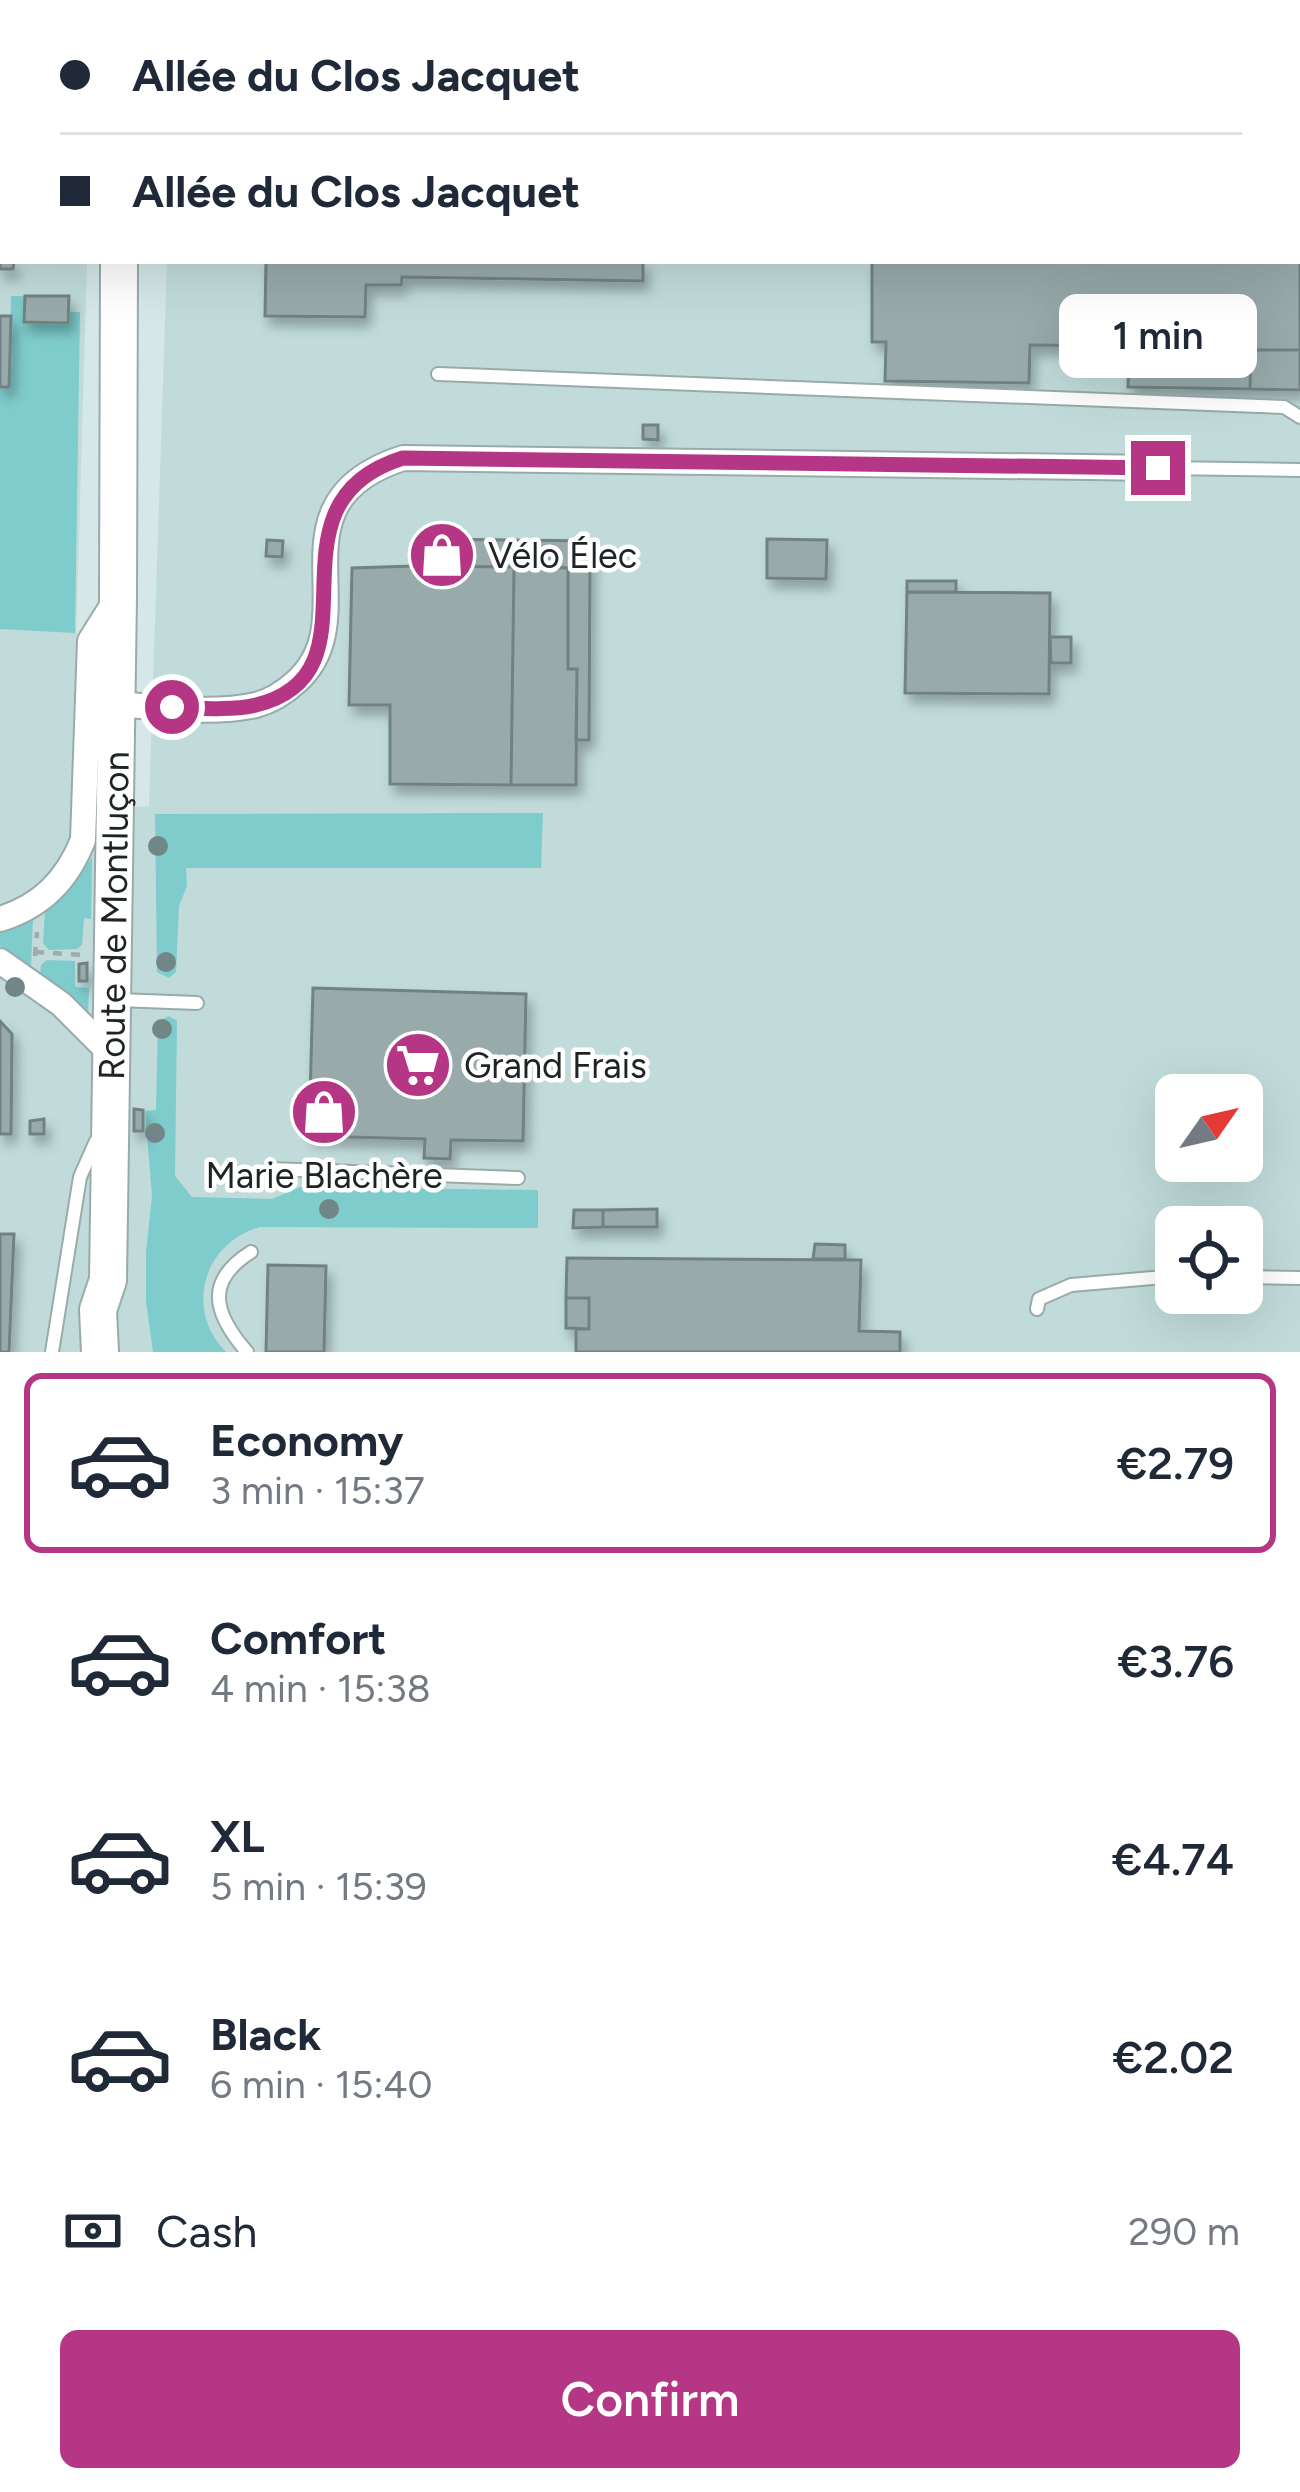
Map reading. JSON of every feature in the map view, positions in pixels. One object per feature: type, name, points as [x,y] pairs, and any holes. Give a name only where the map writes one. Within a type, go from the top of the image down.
[{"type":"main road","name":"Route de Montluçon","points":[[100,1352],[98,1310],[108,1280],[118,264]]},
{"type":"main road","name":"Route de Montluçon","points":[[108,1280],[121,1313],[126,1352]]},
{"type":"street","points":[[116,704],[233,709],[280,695],[301,678],[322,640],[324,542],[335,508],[365,474],[403,458],[1158,468]]},
{"type":"street","points":[[0,919],[53,890],[75,860],[82,840],[91,641],[118,596]]},
{"type":"street","points":[[0,962],[61,1004],[110,1053]]},
{"type":"lane","points":[[438,374],[1284,407],[1300,417]]},
{"type":"lane","points":[[1158,468],[1300,470]]},
{"type":"lane","points":[[110,1000],[197,1003]]},
{"type":"lane","points":[[52,1352],[80,1177],[110,1113]]},
{"type":"lane","points":[[270,1169],[518,1178]]},
{"type":"lane","points":[[247,1352],[226,1329],[218,1301],[229,1268],[251,1252]]},
{"type":"lane","points":[[1263,1277],[1300,1278]]},
{"type":"lane","points":[[1037,1309],[1040,1298],[1071,1285],[1155,1278]]},
{"type":"path","points":[[34,973],[38,914]]},
{"type":"path","points":[[35,952],[89,955]]},
{"type":"shaded area","points":[[0,264],[87,264],[71,811],[149,806],[167,264],[1300,264],[1300,1352],[0,1352]]},
{"type":"shaded area","points":[[11,296],[25,296],[25,322],[67,323],[68,312],[80,312],[75,633],[0,629],[0,387],[9,386]]},
{"type":"shaded area","points":[[543,813],[541,868],[186,868],[176,972],[169,978],[157,972],[155,814]]},
{"type":"shaded area","points":[[92,857],[91,919],[84,918],[82,945],[49,950],[43,943],[45,911],[62,898]]},
{"type":"shaded area","points":[[33,918],[31,967],[0,946],[0,933]]},
{"type":"shaded area","points":[[47,960],[75,961],[75,987],[89,988],[88,1015],[40,974]]},
{"type":"shaded area","points":[[169,1016],[177,1021],[175,1176],[192,1197],[272,1199],[300,1187],[538,1190],[538,1228],[260,1227],[225,1247],[206,1280],[206,1317],[226,1352],[153,1352],[146,1301],[152,1196],[145,1111],[156,1110],[158,1022]]},
{"type":"building","points":[[266,264],[643,264],[643,281],[402,277],[401,285],[366,285],[365,317],[265,316]]},
{"type":"building","points":[[872,264],[1300,264],[1300,350],[1251,350],[1250,389],[1128,387],[1129,346],[1030,345],[1029,383],[885,381],[886,342],[872,342]]},
{"type":"building","points":[[25,296],[69,296],[68,323],[24,322]]},
{"type":"building","points":[[0,316],[11,316],[9,387],[0,387]]},
{"type":"building","points":[[1251,350],[1300,350],[1300,390],[1250,389]]},
{"type":"building","points":[[643,425],[658,425],[658,440],[643,439]]},
{"type":"building","points":[[415,539],[514,540],[514,567],[415,566]]},
{"type":"building","points":[[767,539],[827,540],[826,579],[767,578]]},
{"type":"building","points":[[267,540],[283,541],[282,557],[266,556]]},
{"type":"building","points":[[514,540],[591,541],[590,568],[514,567]]},
{"type":"building","points":[[514,567],[511,785],[390,784],[390,705],[349,705],[352,568]]},
{"type":"building","points":[[514,567],[568,568],[568,669],[577,669],[576,785],[511,785]]},
{"type":"building","points":[[568,568],[590,568],[589,740],[576,740],[577,669],[568,669]]},
{"type":"building","points":[[907,581],[956,581],[956,592],[907,592]]},
{"type":"building","points":[[907,592],[1050,593],[1049,694],[905,693]]},
{"type":"building","points":[[1050,637],[1071,637],[1071,663],[1051,663]]},
{"type":"building","points":[[87,963],[87,981],[79,981],[79,964]]},
{"type":"building","name":"Grand Frais","points":[[313,988],[526,994],[523,1141],[451,1140],[450,1159],[424,1158],[425,1139],[309,1136]]},
{"type":"building","points":[[0,1021],[12,1034],[11,1134],[0,1134]]},
{"type":"building","points":[[134,1109],[143,1110],[143,1131],[134,1131]]},
{"type":"building","points":[[44,1119],[44,1134],[30,1134],[30,1121]]},
{"type":"building","points":[[657,1209],[657,1227],[603,1227],[603,1210]]},
{"type":"building","points":[[574,1210],[603,1210],[603,1227],[573,1228]]},
{"type":"building","points":[[0,1234],[14,1234],[9,1352],[0,1352]]},
{"type":"building","points":[[815,1244],[845,1245],[845,1259],[813,1259]]},
{"type":"building","points":[[567,1258],[861,1260],[859,1331],[900,1332],[900,1352],[576,1352],[576,1329],[589,1329],[589,1298],[566,1298]]},
{"type":"building","points":[[268,1265],[326,1266],[324,1352],[266,1352]]},
{"type":"building","points":[[566,1298],[589,1298],[589,1329],[566,1328]]},
{"type":"place","name":"Vélo Élec","points":[[442,555]]},
{"type":"place","name":"Grand Frais","points":[[418,1065]]},
{"type":"place","name":"Marie Blachère","points":[[324,1112]]},
{"type":"route","points":[[172,707],[233,709],[260,704],[301,678],[322,640],[324,542],[335,508],[365,474],[403,458],[1158,468]]}]
